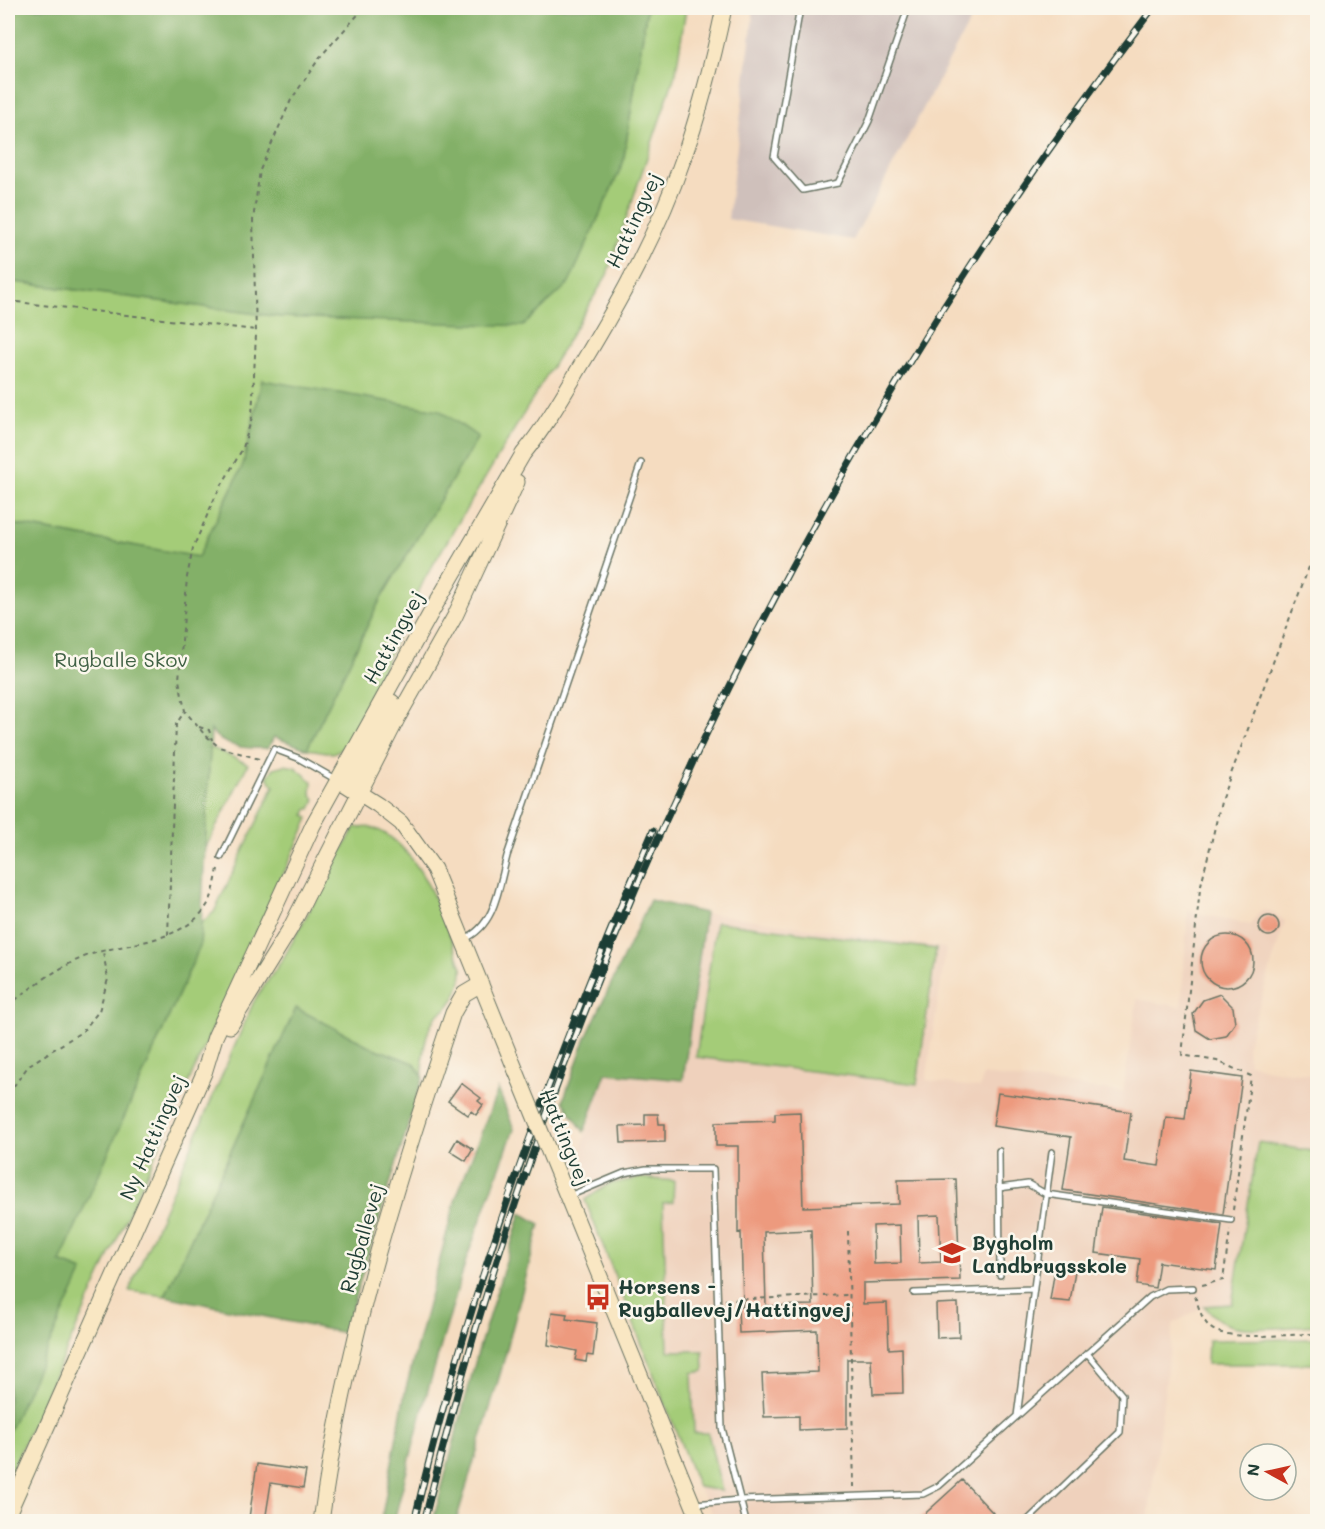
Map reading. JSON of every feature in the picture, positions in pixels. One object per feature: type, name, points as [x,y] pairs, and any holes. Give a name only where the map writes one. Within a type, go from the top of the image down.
[{"type":"street","name":"Hattingvej","points":[[204,1073],[254,982],[290,928],[359,792],[455,616],[540,434],[596,341],[644,252],[685,153],[710,71],[724,8]]},
{"type":"street","name":"Hattingvej","points":[[540,434],[523,454],[337,779],[401,823],[434,869],[700,1521]]},
{"type":"street","points":[[359,792],[353,779],[355,769],[414,658],[433,609]]},
{"type":"street","name":"Ny Hattingvej","points":[[8,1514],[204,1073],[215,1037],[313,825],[337,779]]},
{"type":"street","name":"Rugballevej","points":[[321,1521],[346,1380],[370,1279],[453,1013],[464,994],[481,984]]},
{"type":"lane","points":[[800,8],[774,157],[804,190],[838,183],[869,120],[908,8]]},
{"type":"lane","points":[[464,939],[476,934],[489,921],[507,856],[641,463]]},
{"type":"lane","points":[[221,857],[274,749],[298,758],[337,779]]},
{"type":"lane","points":[[999,1151],[1000,1275]]},
{"type":"lane","points":[[1017,1416],[1052,1152]]},
{"type":"lane","points":[[567,1197],[624,1173],[646,1169],[713,1169],[722,1428],[746,1521]]},
{"type":"lane","points":[[999,1188],[1028,1184],[1046,1194],[1231,1220]]},
{"type":"lane","points":[[693,1504],[739,1500],[923,1494],[939,1486],[1150,1297],[1166,1289],[1193,1288]]},
{"type":"lane","points":[[914,1293],[1034,1289]]},
{"type":"lane","points":[[1026,1521],[1120,1432],[1122,1395],[1087,1353]]},
{"type":"path","points":[[268,762],[219,747],[185,711],[179,680],[187,577],[192,549],[216,495],[243,448],[252,417],[255,330],[254,220],[260,170],[291,100],[320,57],[364,8]]},
{"type":"path","points":[[8,301],[255,330]]},
{"type":"path","points":[[1317,543],[1222,798],[1200,889],[1182,1055],[1217,1061],[1251,1076],[1223,1280],[1193,1288],[1201,1315],[1214,1331],[1236,1335],[1317,1334]]},
{"type":"path","points":[[168,935],[176,724],[185,711]]},
{"type":"path","points":[[199,728],[209,730],[212,740]]},
{"type":"path","points":[[8,1005],[32,986],[86,956],[103,950],[162,939],[195,918],[210,900],[221,857]]},
{"type":"path","points":[[8,1094],[29,1065],[83,1031],[99,1011],[108,979],[103,950]]},
{"type":"path","points":[[848,1231],[854,1496]]},
{"type":"path","points":[[718,1300],[848,1295]]},
{"type":"shaded area","points":[[754,8],[977,8],[853,240],[728,219]]},
{"type":"shaded area","name":"Bygholm Landbrugsskole","points":[[1261,910],[1271,911],[1285,921],[1247,1045],[1248,1062],[1269,1070],[1317,1075],[1317,1152],[1258,1143],[1232,1305],[1204,1306],[1173,1324],[1148,1521],[716,1521],[698,1487],[721,1491],[694,1434],[692,1372],[703,1351],[668,1352],[663,1202],[609,1184],[585,1200],[576,1163],[606,1073],[683,1080],[705,913],[946,948],[926,1080],[980,1088],[983,1075],[1123,1092],[1137,999],[1181,1007],[1188,911],[1250,925]]},
{"type":"green space","points":[[8,8],[647,8],[623,163],[569,283],[523,326],[281,317],[8,281]]},
{"type":"green space","points":[[647,8],[686,8],[676,72],[607,275],[425,578],[346,747],[333,753],[307,749],[380,600],[262,380],[243,465],[198,557],[8,523],[8,281],[281,317],[623,163]]},
{"type":"green space","name":"Rugballe Skov","points":[[262,380],[439,410],[478,437],[380,600],[307,749],[274,737],[268,748],[236,746],[222,741],[211,730],[200,946],[60,1262],[83,1271],[8,1433],[8,523],[198,557],[243,465]]},
{"type":"green space","points":[[210,747],[248,764],[205,849]]},
{"type":"green space","points":[[284,765],[295,767],[312,781],[311,794],[315,799],[311,809],[307,809],[305,815],[309,818],[8,1478],[8,1022],[129,1106],[200,946],[201,923],[214,912],[274,786],[267,777],[274,768]]},
{"type":"green space","points":[[355,827],[373,828],[390,837],[418,868],[430,888],[462,968],[460,984],[451,1004],[436,1017],[426,1038],[423,1077],[414,1063],[371,1047],[296,1009],[165,1296],[129,1291],[254,1001],[284,957]]},
{"type":"green space","points":[[650,900],[705,913],[683,1080],[606,1073],[584,1132],[563,1101],[585,1040]]},
{"type":"green space","points":[[716,922],[936,949],[917,1084],[696,1057]]},
{"type":"green space","points":[[296,1008],[371,1047],[414,1063],[423,1077],[344,1333],[165,1296]]},
{"type":"green space","points":[[498,1089],[514,1129],[466,1260],[425,1400],[394,1521],[381,1521],[405,1392],[456,1198]]},
{"type":"green space","points":[[1258,1142],[1317,1152],[1317,1325],[1259,1329],[1236,1327],[1226,1324],[1204,1306],[1232,1304]]},
{"type":"green space","points":[[641,1178],[674,1181],[673,1202],[663,1203],[668,1351],[703,1351],[704,1371],[692,1373],[694,1433],[708,1433],[722,1491],[698,1487],[585,1200],[609,1184]]},
{"type":"green space","points":[[521,1213],[540,1224],[501,1371],[456,1521],[433,1521],[479,1348]]},
{"type":"green space","points":[[1317,1339],[1317,1364],[1207,1364],[1208,1340]]},
{"type":"building","points":[[1265,916],[1273,916],[1279,922],[1279,930],[1273,936],[1265,936],[1259,930],[1259,922]]},
{"type":"building","points":[[1222,935],[1232,935],[1246,942],[1253,961],[1246,980],[1232,987],[1222,987],[1212,983],[1205,976],[1201,966],[1201,956],[1205,946],[1212,939]]},
{"type":"building","points":[[1220,994],[1233,1007],[1235,1023],[1226,1036],[1210,1039],[1196,1030],[1193,1014],[1203,1000]]},
{"type":"building","points":[[1191,1071],[1242,1078],[1223,1214],[1063,1190],[1071,1137],[993,1126],[998,1093],[1131,1112],[1124,1161],[1159,1166],[1166,1117],[1185,1119]]},
{"type":"building","points":[[461,1083],[481,1098],[478,1101],[483,1105],[476,1115],[471,1111],[468,1115],[448,1101]]},
{"type":"building","points":[[800,1112],[803,1207],[899,1204],[898,1180],[956,1179],[960,1280],[863,1283],[863,1304],[887,1303],[889,1349],[902,1348],[903,1393],[873,1394],[871,1359],[847,1359],[847,1428],[799,1430],[799,1416],[764,1417],[762,1374],[818,1372],[817,1330],[739,1333],[738,1307],[743,1307],[741,1232],[738,1233],[738,1146],[716,1146],[716,1122],[775,1120],[775,1113]],"holes":[[[939,1215],[941,1262],[919,1263],[918,1216]],[[900,1225],[901,1263],[874,1264],[873,1226]],[[811,1230],[813,1305],[766,1306],[764,1232]]]},
{"type":"building","points":[[645,1114],[658,1114],[659,1124],[665,1124],[665,1142],[621,1143],[620,1126],[645,1125]]},
{"type":"building","points":[[457,1139],[473,1149],[466,1161],[450,1151]]},
{"type":"building","points":[[1102,1207],[1222,1224],[1216,1270],[1159,1262],[1155,1288],[1137,1285],[1140,1259],[1096,1253]]},
{"type":"building","points":[[1056,1262],[1076,1264],[1070,1302],[1050,1300]]},
{"type":"building","points":[[958,1303],[959,1337],[937,1338],[936,1304]]},
{"type":"building","points":[[552,1312],[567,1314],[566,1319],[597,1323],[593,1356],[587,1355],[586,1362],[575,1360],[577,1351],[548,1345]]},
{"type":"building","points":[[257,1464],[306,1471],[303,1488],[271,1483],[265,1521],[249,1518]]},
{"type":"building","points":[[962,1480],[993,1513],[984,1521],[917,1521]]},
{"type":"railway","points":[[424,1522],[479,1318],[546,1117],[622,920],[710,727],[807,539],[913,356],[1029,179],[1153,8]]},
{"type":"railway","points":[[414,1522],[461,1345],[518,1171],[582,1000],[653,831]]},
{"type":"place","name":"Bygholm Landbrugsskole","points":[[952,1253]]},
{"type":"place","name":"Horsens - Rugballevej/Hattingvej","points":[[598,1297]]}]
